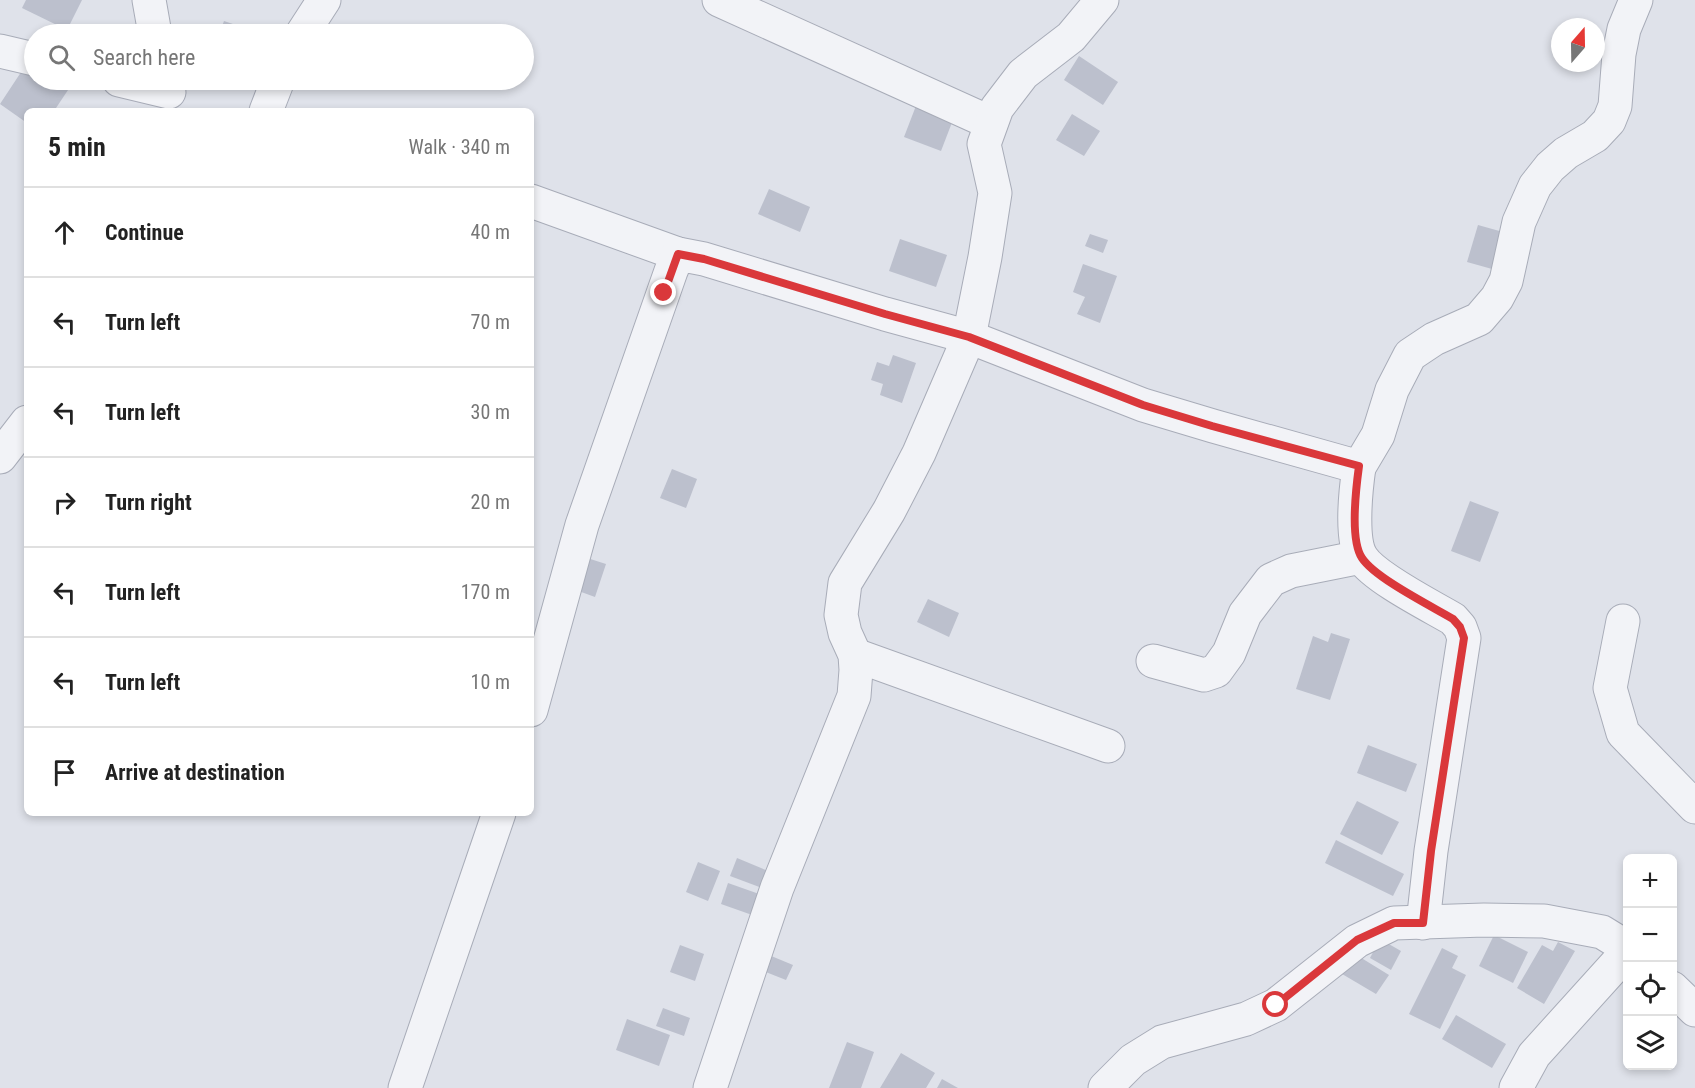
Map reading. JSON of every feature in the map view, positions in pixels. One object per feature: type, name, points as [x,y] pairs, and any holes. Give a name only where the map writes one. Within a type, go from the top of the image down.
[{"type":"street","points":[[149,0],[153,24]]},
{"type":"street","points":[[308,24],[324,0]]},
{"type":"street","points":[[718,0],[991,123]]},
{"type":"street","points":[[710,1088],[777,888],[854,696],[855,655],[845,633],[841,615],[845,583],[889,511],[919,453],[969,337],[995,193],[984,144],[991,123],[997,108],[1023,74],[1071,37],[1102,0]]},
{"type":"street","points":[[1423,923],[1431,851],[1464,638],[1460,627],[1453,619],[1376,573],[1361,557],[1357,538],[1355,497],[1359,466],[1378,435],[1392,390],[1410,355],[1434,339],[1479,320],[1497,298],[1506,281],[1519,222],[1535,186],[1550,167],[1566,153],[1595,136],[1609,121],[1615,106],[1619,54],[1624,28],[1636,0]]},
{"type":"street","points":[[0,51],[24,57]]},
{"type":"street","points":[[158,90],[173,94]]},
{"type":"street","points":[[267,108],[274,90]]},
{"type":"street","points":[[534,202],[678,254],[704,259],[969,337],[1143,405],[1359,466]]},
{"type":"street","points":[[534,699],[582,525],[678,254]]},
{"type":"street","points":[[0,457],[24,426]]},
{"type":"street","points":[[1153,661],[1204,675],[1216,671],[1229,653],[1245,614],[1271,580],[1291,572],[1361,557]]},
{"type":"street","points":[[1623,621],[1610,688],[1623,733],[1695,807]]},
{"type":"street","points":[[855,655],[1108,746]]},
{"type":"street","points":[[405,1088],[498,816]]},
{"type":"street","points":[[1105,1088],[1132,1060],[1162,1042],[1246,1019],[1276,1005],[1357,940],[1394,923],[1544,921],[1602,932],[1623,946]]},
{"type":"street","points":[[1516,1088],[1534,1055],[1623,955]]},
{"type":"street","points":[[1677,992],[1695,1010]]},
{"type":"building","points":[[26,0],[82,0],[70,24],[55,24],[22,8]]},
{"type":"building","points":[[1079,56],[1118,82],[1103,105],[1064,80]]},
{"type":"building","points":[[24,68],[24,90],[68,90],[56,108],[24,108],[24,121],[0,104]]},
{"type":"building","points":[[919,98],[956,112],[941,151],[904,137]]},
{"type":"building","points":[[1072,114],[1100,131],[1084,156],[1056,140]]},
{"type":"building","points":[[769,189],[810,207],[800,232],[758,214]]},
{"type":"building","points":[[1478,225],[1503,232],[1492,269],[1467,262]]},
{"type":"building","points":[[1090,234],[1108,240],[1103,253],[1085,246]]},
{"type":"building","points":[[900,239],[947,255],[936,287],[889,271]]},
{"type":"building","points":[[1083,264],[1117,276],[1100,323],[1077,314],[1085,297],[1073,292]]},
{"type":"building","points":[[893,355],[916,363],[902,403],[880,395],[883,384],[871,380],[877,362],[889,366]]},
{"type":"building","points":[[672,469],[697,479],[686,508],[660,498]]},
{"type":"building","points":[[1470,501],[1499,512],[1480,562],[1451,551]]},
{"type":"building","points":[[584,557],[606,564],[595,597],[573,589]]},
{"type":"building","points":[[928,599],[959,613],[949,637],[917,622]]},
{"type":"building","points":[[1331,633],[1350,639],[1330,700],[1296,689],[1313,636],[1328,642]]},
{"type":"building","points":[[1368,745],[1417,764],[1406,792],[1357,773]]},
{"type":"building","points":[[1357,801],[1399,822],[1382,855],[1340,834]]},
{"type":"building","points":[[1336,840],[1404,874],[1393,896],[1325,863]]},
{"type":"building","points":[[737,858],[768,871],[762,888],[730,876]]},
{"type":"building","points":[[698,862],[720,871],[708,901],[686,892]]},
{"type":"building","points":[[728,883],[762,895],[755,916],[721,904]]},
{"type":"building","points":[[1494,935],[1528,952],[1513,983],[1479,966]]},
{"type":"building","points":[[1380,939],[1401,951],[1391,970],[1370,958]]},
{"type":"building","points":[[1558,942],[1575,951],[1544,1004],[1517,988],[1542,945],[1553,951]]},
{"type":"building","points":[[680,945],[704,954],[695,981],[670,972]]},
{"type":"building","points":[[1442,948],[1458,956],[1452,968],[1466,975],[1440,1029],[1409,1014]]},
{"type":"building","points":[[1350,951],[1389,975],[1376,994],[1337,971]]},
{"type":"building","points":[[764,953],[793,965],[786,980],[758,969]]},
{"type":"building","points":[[663,1008],[690,1018],[684,1036],[656,1026]]},
{"type":"building","points":[[1456,1015],[1506,1044],[1492,1068],[1442,1039]]},
{"type":"building","points":[[627,1019],[670,1035],[659,1066],[616,1050]]},
{"type":"building","points":[[847,1042],[874,1052],[861,1088],[829,1088]]},
{"type":"building","points":[[901,1053],[935,1073],[926,1088],[880,1088]]},
{"type":"building","points":[[942,1079],[958,1088],[937,1088]]},
{"type":"route","points":[[664,293],[678,254],[704,259],[969,337],[1143,405],[1359,466],[1355,497],[1357,538],[1361,557],[1376,573],[1453,619],[1460,627],[1464,638],[1431,851],[1423,923],[1394,923],[1357,940],[1276,1005]]}]
